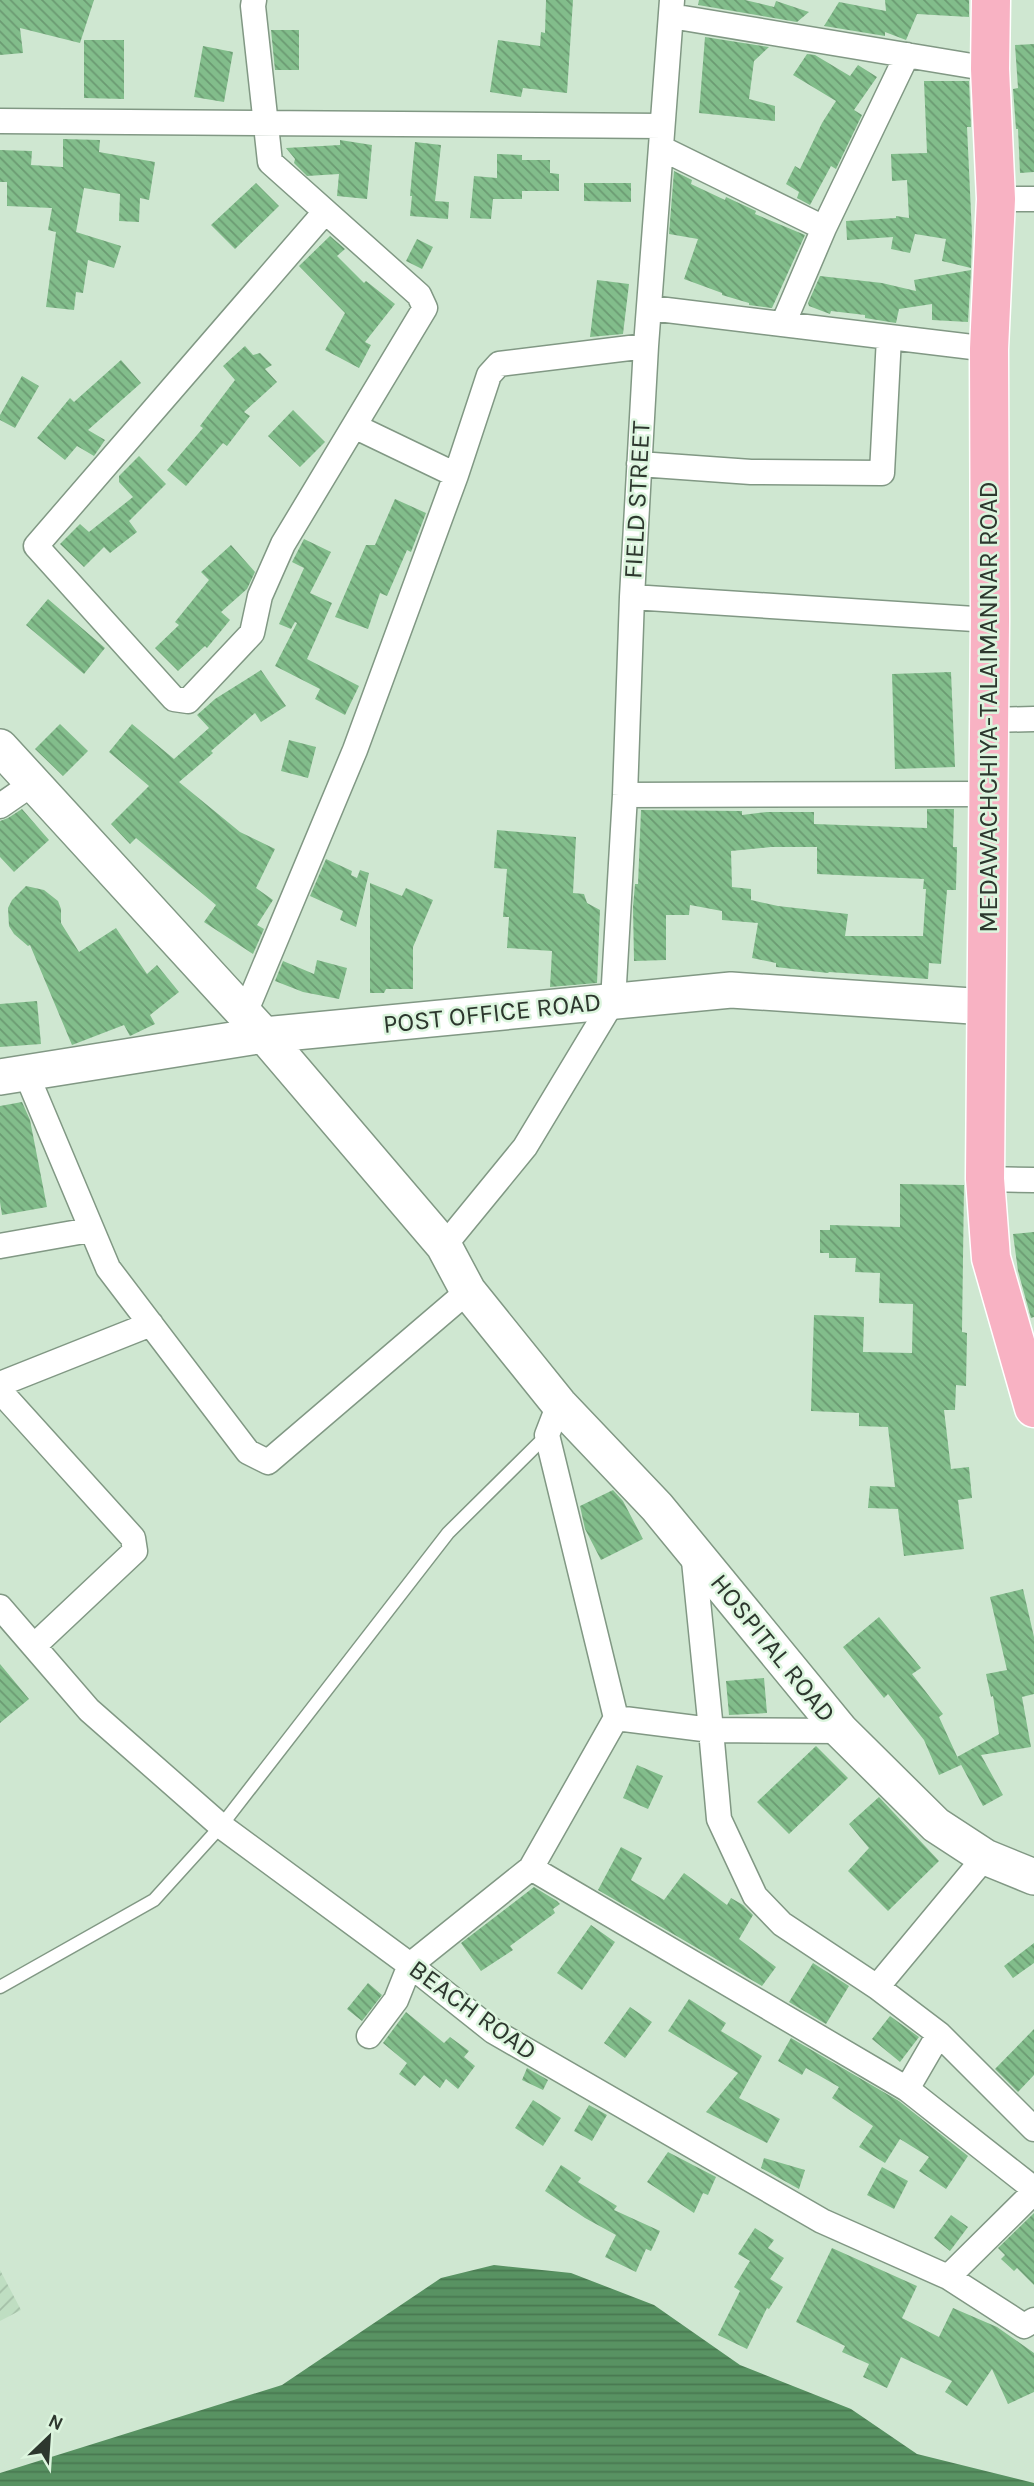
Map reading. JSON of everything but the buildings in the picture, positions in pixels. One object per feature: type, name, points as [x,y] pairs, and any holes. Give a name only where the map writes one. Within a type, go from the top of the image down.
[{"type":"highway","name":"MEDAWACHCHIYA-TALAIMANNAR ROAD","points":[[991,0],[990,69],[996,199],[989,349],[990,620],[985,1179],[991,1258],[1034,1408]]},
{"type":"street","points":[[254,0],[270,162],[419,295],[425,308],[283,544],[260,596],[252,633],[188,701],[174,699],[36,546],[325,212]]},
{"type":"street","points":[[672,8],[990,69]]},
{"type":"street","name":"FIELD STREET","points":[[613,1001],[646,346],[672,8]]},
{"type":"street","points":[[783,324],[824,228],[907,55]]},
{"type":"street","points":[[0,121],[265,124],[662,137],[824,228]]},
{"type":"street","points":[[996,199],[1034,198]]},
{"type":"street","points":[[650,308],[989,349]]},
{"type":"street","points":[[639,464],[751,472],[882,473],[889,337]]},
{"type":"street","points":[[254,1024],[456,475],[489,375],[499,364],[646,346]]},
{"type":"street","points":[[354,426],[456,475]]},
{"type":"street","points":[[632,597],[990,620]]},
{"type":"street","points":[[989,720],[1034,719]]},
{"type":"street","name":"HOSPITAL ROAD","points":[[0,747],[254,1024],[444,1245],[468,1291],[553,1420],[657,1507],[841,1731],[936,1825],[1019,1871]]},
{"type":"street","points":[[0,806],[32,784]]},
{"type":"street","points":[[625,795],[987,794]]},
{"type":"street","name":"POST OFFICE ROAD","points":[[13,1075],[254,1024],[613,1001],[731,990],[987,1007]]},
{"type":"street","points":[[444,1245],[525,1147],[613,1001]]},
{"type":"street","points":[[13,1075],[108,1268],[248,1452],[268,1461],[468,1291]]},
{"type":"street","points":[[985,1179],[1034,1180]]},
{"type":"street","points":[[0,1247],[90,1230]]},
{"type":"street","points":[[0,1384],[151,1324]]},
{"type":"street","points":[[0,1391],[132,1538],[135,1551],[34,1646]]},
{"type":"street","points":[[369,2036],[396,2000],[410,1965],[531,1868],[616,1717],[553,1420]]},
{"type":"street","points":[[693,1550],[719,1819],[755,1896],[782,1923],[877,1987],[939,2034],[1034,2129]]},
{"type":"street","name":"BEACH ROAD","points":[[0,1607],[89,1710],[221,1826],[410,1965],[494,2031],[822,2221],[948,2277],[1024,2326],[1034,2320]]},
{"type":"street","points":[[616,1717],[711,1730],[841,1731]]},
{"type":"street","points":[[531,1868],[907,2089],[1034,2191],[948,2277]]},
{"type":"street","points":[[877,1987],[1019,1871]]},
{"type":"street","points":[[907,2089],[939,2034]]},
{"type":"lane","points":[[0,1987],[154,1900],[221,1826],[448,1533],[553,1420]]},
{"type":"shaded area","points":[[494,2265],[571,2273],[654,2305],[740,2365],[851,2409],[917,2454],[1034,2483],[1034,2486],[0,2486],[0,2473],[282,2385],[441,2278]]},
{"type":"shaded area","points":[[0,2270],[21,2310],[0,2321]]}]
